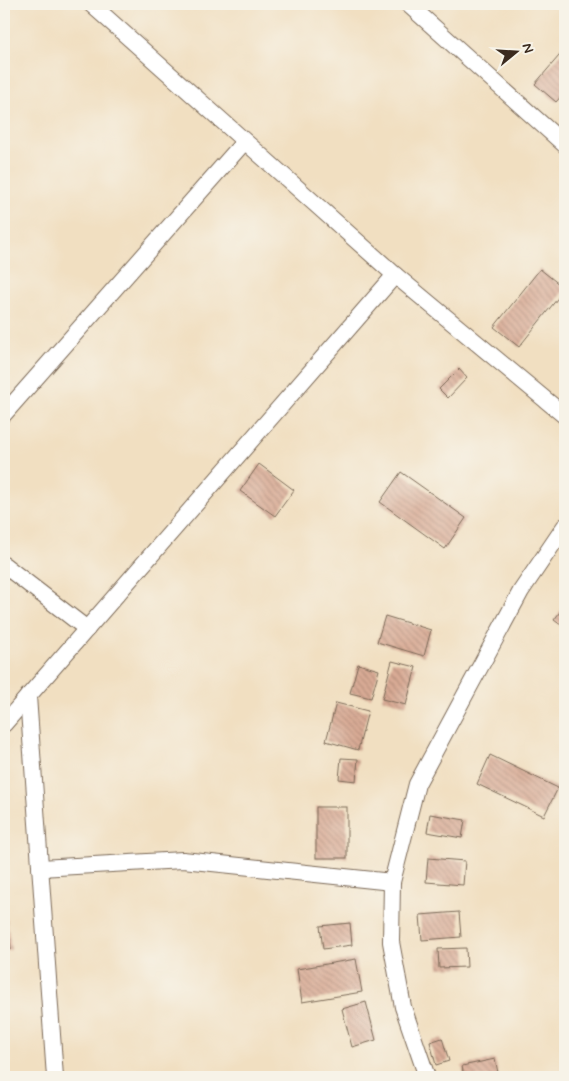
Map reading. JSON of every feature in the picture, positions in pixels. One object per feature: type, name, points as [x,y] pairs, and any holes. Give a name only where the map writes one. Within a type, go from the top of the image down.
[{"type":"street","points":[[91,4],[395,275],[565,416]]},
{"type":"street","points":[[408,4],[565,145]]},
{"type":"street","points":[[4,414],[244,142]]},
{"type":"street","points":[[4,724],[395,275]]},
{"type":"street","points":[[426,1077],[402,1007],[391,942],[392,882],[417,784],[521,592],[565,526]]},
{"type":"street","points":[[4,564],[87,629]]},
{"type":"street","points":[[28,696],[55,1077]]},
{"type":"street","points":[[40,868],[183,860],[392,882]]},
{"type":"building","points":[[565,49],[565,92],[556,102],[535,84]]},
{"type":"building","points":[[540,269],[565,289],[519,347],[494,327]]},
{"type":"building","points":[[459,369],[467,378],[448,398],[439,389]]},
{"type":"building","points":[[259,464],[294,490],[275,516],[240,491]]},
{"type":"building","points":[[401,472],[466,518],[445,549],[380,502]]},
{"type":"building","points":[[565,605],[565,628],[554,620]]},
{"type":"building","points":[[385,616],[431,630],[424,656],[377,642]]},
{"type":"building","points":[[392,661],[416,667],[406,705],[382,699]]},
{"type":"building","points":[[358,664],[379,670],[371,698],[350,693]]},
{"type":"building","points":[[336,703],[368,711],[358,750],[326,741]]},
{"type":"building","points":[[490,755],[558,788],[544,816],[477,784]]},
{"type":"building","points":[[341,758],[358,759],[356,781],[339,779]]},
{"type":"building","points":[[316,807],[347,807],[347,858],[316,858]]},
{"type":"building","points":[[430,814],[465,820],[462,838],[427,832]]},
{"type":"building","points":[[428,858],[465,861],[463,885],[426,882]]},
{"type":"building","points":[[459,912],[461,937],[422,940],[420,915]]},
{"type":"building","points":[[4,919],[7,919],[11,950],[4,951]]},
{"type":"building","points":[[350,923],[352,945],[323,949],[320,926]]},
{"type":"building","points":[[466,948],[467,967],[439,968],[438,949]]},
{"type":"building","points":[[356,959],[362,992],[302,1002],[297,969]]},
{"type":"building","points":[[366,1002],[376,1040],[352,1047],[342,1009]]},
{"type":"building","points":[[442,1038],[449,1061],[436,1065],[430,1042]]},
{"type":"building","points":[[495,1059],[499,1077],[464,1077],[462,1066]]}]
